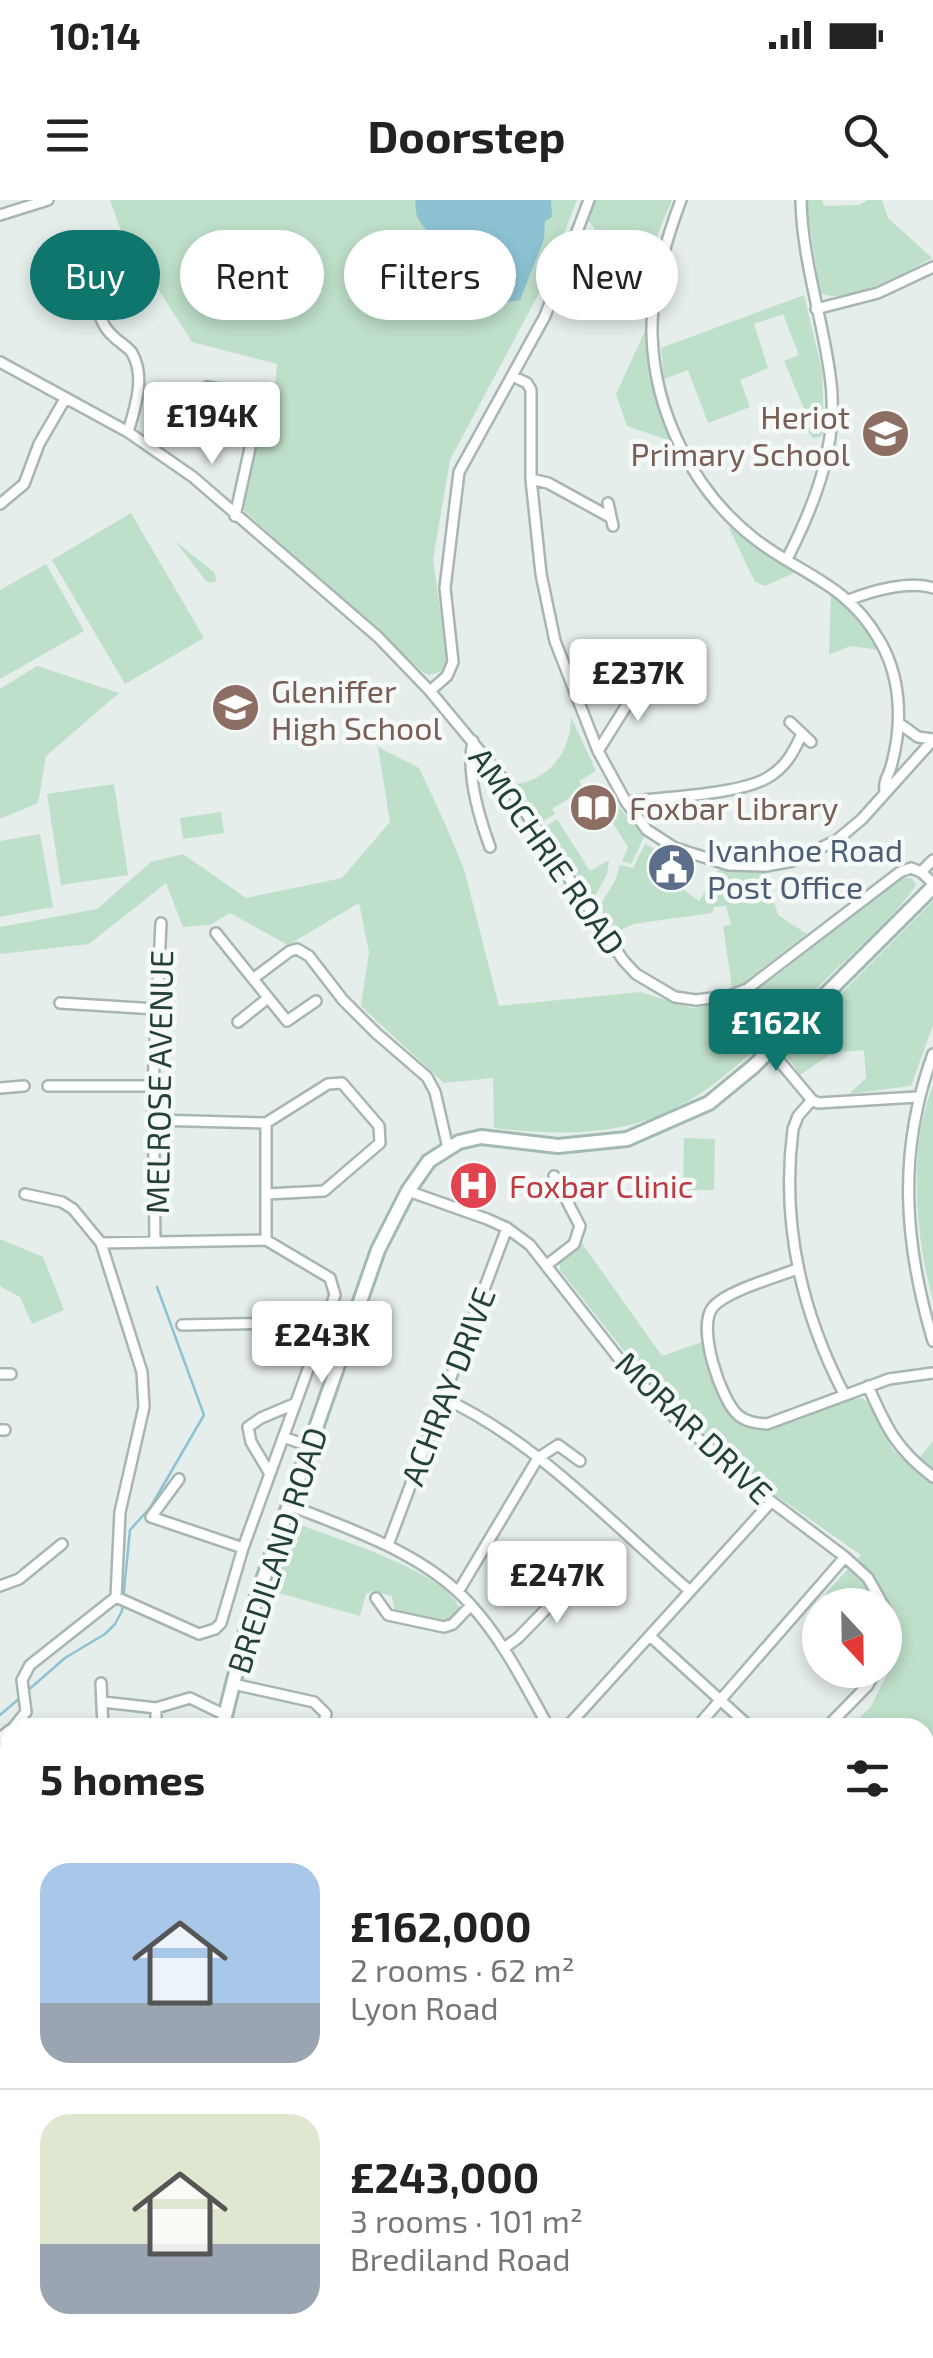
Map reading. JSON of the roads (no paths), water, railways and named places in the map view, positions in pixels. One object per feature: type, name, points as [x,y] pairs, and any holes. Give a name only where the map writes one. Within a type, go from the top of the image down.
[{"type":"street","points":[[0,214],[11,206],[48,200]]},
{"type":"street","points":[[430,691],[448,676],[453,662],[445,588],[460,472],[544,316],[588,200]]},
{"type":"street","points":[[681,200],[670,228],[652,333],[657,377],[669,421],[698,478],[725,512],[756,540],[827,582],[849,600],[879,638],[889,660],[900,724],[885,792]]},
{"type":"street","points":[[786,559],[811,511],[830,442],[830,374],[816,309],[801,200]]},
{"type":"street","points":[[816,309],[878,293],[931,272]]},
{"type":"street","points":[[100,320],[132,352],[139,377],[128,432]]},
{"type":"street","name":"AMOCHRIE ROAD","points":[[0,362],[128,432],[193,477],[378,637],[474,741],[527,812],[622,960],[636,974],[675,997],[712,999],[747,989],[900,872],[910,868],[921,872]]},
{"type":"street","points":[[512,376],[527,383],[531,390],[531,479],[541,574],[555,641],[598,751],[626,802],[647,830],[675,848],[729,865],[766,866],[806,856],[837,840],[862,819],[933,740]]},
{"type":"street","points":[[206,386],[234,391],[252,401],[257,416],[235,516]]},
{"type":"street","points":[[0,504],[24,484],[64,399]]},
{"type":"street","points":[[531,479],[548,483],[610,521],[608,503]]},
{"type":"street","points":[[849,600],[891,589],[926,585],[933,588]]},
{"type":"street","points":[[598,751],[648,681],[643,665]]},
{"type":"street","points":[[626,802],[747,786],[766,779],[806,739],[790,722]]},
{"type":"street","points":[[900,724],[918,737],[933,740]]},
{"type":"street","points":[[474,741],[471,751],[477,798],[490,847]]},
{"type":"street","points":[[254,978],[290,950],[297,949],[309,956],[376,1033],[427,1077],[435,1092],[448,1148],[481,1137],[558,1146],[627,1139],[710,1103],[739,1080],[933,885],[921,872],[933,860]]},
{"type":"street","name":"MELROSE AVENUE","points":[[155,1241],[153,1086],[160,922]]},
{"type":"street","points":[[216,932],[287,1021],[316,1001]]},
{"type":"street","points":[[238,1022],[268,998]]},
{"type":"street","points":[[60,1003],[156,1009]]},
{"type":"street","points":[[770,1050],[812,1100],[825,1104],[918,1096]]},
{"type":"street","points":[[933,1054],[918,1096],[909,1160],[916,1284],[933,1341]]},
{"type":"street","points":[[154,1120],[266,1122],[328,1084],[338,1081],[344,1085],[379,1126],[381,1138],[376,1148],[324,1191],[267,1194]]},
{"type":"street","points":[[0,1088],[24,1086]]},
{"type":"street","points":[[48,1086],[153,1086]]},
{"type":"street","points":[[812,1100],[798,1116],[792,1138],[790,1212],[798,1269],[820,1345],[844,1394]]},
{"type":"street","points":[[266,1122],[266,1240]]},
{"type":"street","name":"BREDILAND ROAD","points":[[225,1718],[249,1620],[378,1250],[408,1191],[429,1161],[448,1148]]},
{"type":"street","points":[[548,1264],[574,1244],[580,1234],[577,1218],[554,1176]]},
{"type":"street","name":"MORAR DRIVE","points":[[408,1191],[507,1228],[530,1244],[624,1365],[666,1409],[771,1502],[845,1556],[874,1588]]},
{"type":"street","points":[[25,1194],[62,1202],[74,1209],[101,1243],[138,1358],[144,1407],[118,1530],[118,1598]]},
{"type":"street","name":"ACHRAY DRIVE","points":[[388,1545],[507,1228]]},
{"type":"street","points":[[101,1243],[266,1240],[330,1278],[335,1295],[243,1548],[221,1623],[216,1629],[199,1634],[118,1598]]},
{"type":"street","points":[[798,1269],[714,1305],[705,1326],[712,1359],[732,1409],[754,1423],[778,1421],[889,1379],[933,1372]]},
{"type":"street","points":[[182,1325],[278,1323],[319,1340]]},
{"type":"street","points":[[868,1386],[893,1440],[933,1477]]},
{"type":"street","points":[[443,1398],[467,1409],[538,1458],[690,1591]]},
{"type":"street","points":[[270,1474],[250,1442],[248,1427],[294,1404]]},
{"type":"street","points":[[283,1437],[309,1446]]},
{"type":"street","points":[[458,1592],[538,1458],[552,1446],[561,1445],[580,1462]]},
{"type":"street","points":[[178,1479],[151,1517],[243,1548]]},
{"type":"street","points":[[575,1718],[771,1502]]},
{"type":"street","points":[[289,1505],[388,1545],[458,1592],[504,1648],[542,1718]]},
{"type":"street","points":[[0,1586],[19,1579],[62,1544]]},
{"type":"street","points":[[705,1718],[845,1556]]},
{"type":"street","points":[[504,1648],[582,1572]]},
{"type":"street","points":[[22,1718],[26,1706],[22,1680],[30,1666],[118,1598]]},
{"type":"street","points":[[376,1598],[388,1615],[444,1627],[453,1624],[471,1605]]},
{"type":"street","points":[[651,1637],[739,1718]]},
{"type":"street","points":[[101,1683],[103,1718]]},
{"type":"street","points":[[233,1684],[314,1702],[325,1718]]},
{"type":"street","points":[[836,1718],[864,1688]]},
{"type":"street","points":[[103,1702],[156,1708],[190,1698],[220,1718]]},
{"type":"street","points":[[156,1708],[156,1718]]},
{"type":"water","points":[[415,200],[551,200],[552,217],[545,221],[544,230],[536,230],[536,259],[520,300],[516,301],[516,230],[427,230],[416,214]]},
{"type":"waterway","points":[[26,1692],[65,1658],[115,1624],[122,1611],[130,1530],[150,1508],[204,1415],[157,1287]]},
{"type":"waterway","points":[[0,1715],[20,1698]]},
{"type":"place","name":"Heriot Primary School","points":[[885,434]]},
{"type":"place","name":"Gleniffer High School","points":[[236,708]]},
{"type":"place","name":"Foxbar Library","points":[[594,807]]},
{"type":"place","name":"Ivanhoe Road Post Office","points":[[672,867]]},
{"type":"place","name":"Foxbar Clinic","points":[[474,1185]]}]
